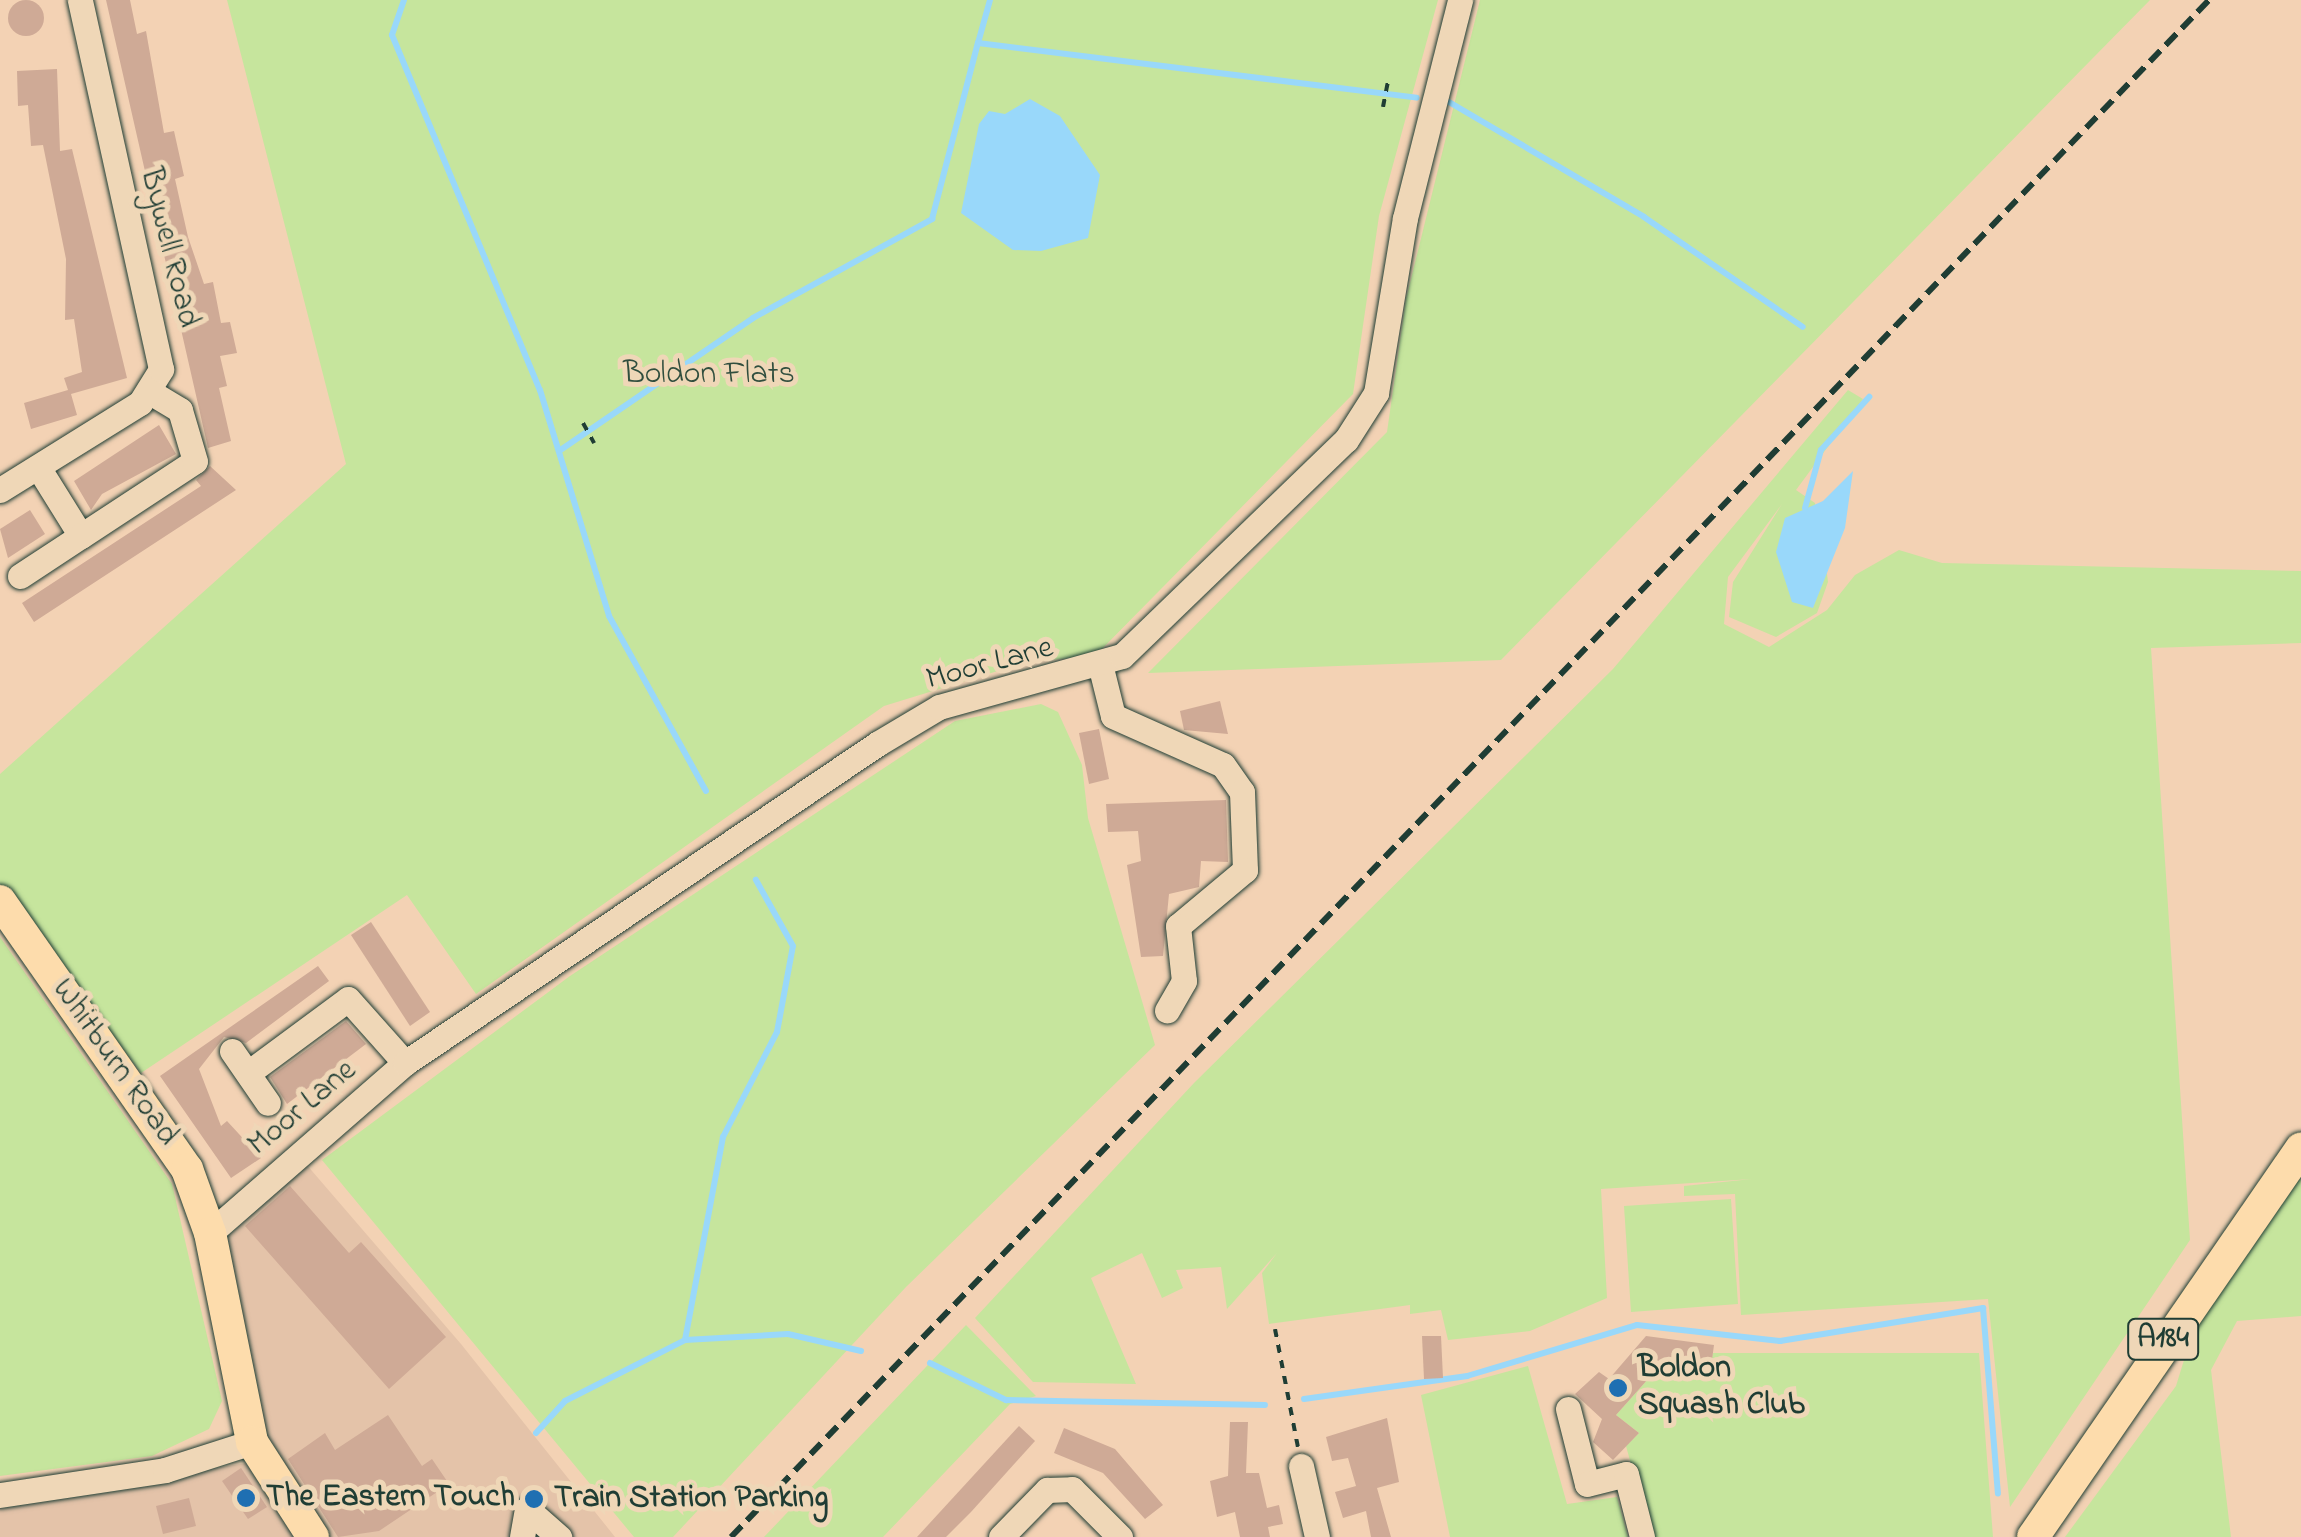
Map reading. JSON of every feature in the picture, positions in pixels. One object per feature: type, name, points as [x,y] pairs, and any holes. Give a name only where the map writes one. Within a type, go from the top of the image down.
[{"type":"main road","name":"Whitburn Road","points":[[0,902],[187,1169],[210,1233],[252,1442]]},
{"type":"main road","name":"A184","points":[[2034,1537],[2301,1148]]},
{"type":"main road","points":[[252,1442],[313,1537]]},
{"type":"street","name":"Bywell Road","points":[[80,0],[160,349],[150,392]]},
{"type":"street","name":"Moor Lane","points":[[210,1233],[406,1063],[915,720],[964,698],[1100,668],[1142,639],[1365,416],[1460,0]]},
{"type":"street","points":[[0,490],[150,392],[180,410],[196,462],[20,576]]},
{"type":"street","points":[[38,467],[81,536]]},
{"type":"street","points":[[1100,668],[1113,716],[1223,764],[1242,792],[1245,870],[1178,926],[1184,981],[1167,1010]]},
{"type":"street","points":[[248,1074],[348,999],[406,1063]]},
{"type":"street","points":[[232,1051],[268,1104]]},
{"type":"street","points":[[1568,1409],[1587,1484],[1626,1474],[1642,1537]]},
{"type":"street","points":[[0,1494],[165,1470],[252,1442]]},
{"type":"street","points":[[1301,1466],[1316,1537]]},
{"type":"street","points":[[1002,1537],[1047,1490],[1072,1488],[1120,1537]]},
{"type":"street","points":[[522,1537],[527,1508],[559,1537]]},
{"type":"path","points":[[1384,108],[1388,80]]},
{"type":"path","points":[[583,423],[594,443]]},
{"type":"path","points":[[1275,1329],[1301,1466]]},
{"type":"shaded area","points":[[306,1164],[461,1344],[615,1537],[0,1537],[0,1502],[247,1463],[226,1238]]},
{"type":"green space","name":"Boldon Flats","points":[[227,0],[1438,0],[1379,216],[1353,394],[1095,656],[1027,662],[884,706],[476,994],[407,895],[141,1073],[0,884],[0,774],[346,464]]},
{"type":"green space","points":[[1480,0],[2150,0],[1501,660],[1148,673],[1387,432],[1406,299]]},
{"type":"green space","points":[[1848,390],[1863,399],[1796,490],[1815,503],[1823,542],[1828,582],[1817,613],[1776,637],[1729,617],[1733,582],[1782,504],[1728,577],[1724,624],[1769,647],[1827,610],[1855,575],[1899,550],[1942,563],[2301,571],[2301,643],[2151,648],[2190,1240],[2010,1507],[1988,1299],[1741,1315],[1735,1194],[1684,1196],[1684,1186],[1752,1179],[1601,1189],[1607,1298],[1530,1331],[1448,1340],[1441,1310],[1410,1314],[1410,1305],[1269,1324],[1262,1273],[1277,1253],[1227,1309],[1221,1267],[1176,1270],[1183,1288],[1162,1298],[1142,1253],[1091,1278],[1136,1384],[1033,1382],[975,1318],[1194,1083],[1613,669]]},
{"type":"green space","points":[[1041,704],[1058,712],[1082,765],[1088,818],[1155,1045],[906,1287],[673,1537],[634,1537],[322,1160],[570,976],[955,721]]},
{"type":"green space","points":[[0,937],[172,1184],[222,1401],[209,1429],[152,1456],[0,1476]]},
{"type":"green space","points":[[2301,1175],[2301,1316],[2237,1321],[2211,1370],[2231,1537],[2065,1537],[2176,1386],[2192,1334]]},
{"type":"green space","points":[[1731,1199],[1738,1304],[1631,1312],[1624,1206]]},
{"type":"green space","points":[[966,1325],[1036,1396],[1010,1404],[883,1537],[764,1537]]},
{"type":"green space","points":[[1713,1353],[1979,1353],[1993,1537],[1651,1537],[1626,1446],[1639,1433],[1616,1415],[1665,1360],[1710,1367]]},
{"type":"green space","points":[[1528,1366],[1567,1504],[1617,1497],[1628,1537],[1450,1537],[1421,1395]]},
{"type":"water","points":[[1030,99],[1060,116],[1100,175],[1088,238],[1041,251],[1013,250],[961,213],[979,124],[989,111],[1005,114]]},
{"type":"water","points":[[1853,471],[1845,528],[1813,608],[1792,602],[1776,552],[1785,518],[1823,501]]},
{"type":"building","points":[[26,0],[39,5],[44,18],[39,31],[26,36],[13,31],[8,18],[13,5]]},
{"type":"building","points":[[106,0],[130,0],[137,34],[146,31],[164,133],[174,131],[184,176],[175,179],[188,237],[204,284],[213,282],[221,323],[230,322],[237,353],[220,356],[227,386],[219,388],[231,441],[208,448]]},
{"type":"building","points":[[57,69],[60,151],[72,149],[127,378],[71,394],[77,415],[31,429],[24,403],[68,390],[64,378],[82,372],[74,319],[65,320],[66,259],[43,145],[31,146],[28,105],[18,106],[17,71]]},
{"type":"building","points":[[159,425],[176,454],[102,494],[91,510],[74,481]]},
{"type":"building","points":[[210,466],[236,490],[34,622],[22,603],[201,486],[196,480]]},
{"type":"building","points":[[30,510],[45,534],[8,558],[0,529]]},
{"type":"building","points":[[1220,701],[1228,734],[1184,730],[1180,711]]},
{"type":"building","points":[[1099,729],[1109,779],[1089,784],[1079,733]]},
{"type":"building","points":[[1226,800],[1228,862],[1201,861],[1199,887],[1169,894],[1163,956],[1141,957],[1127,865],[1141,861],[1138,831],[1108,832],[1106,804]]},
{"type":"building","points":[[371,922],[430,1012],[410,1026],[351,935]]},
{"type":"building","points":[[318,966],[329,981],[246,1043],[224,1037],[199,1069],[221,1126],[227,1121],[261,1158],[231,1178],[160,1076]]},
{"type":"building","points":[[346,1021],[366,1044],[287,1104],[270,1077]]},
{"type":"building","points":[[290,1186],[349,1253],[361,1242],[446,1337],[389,1389],[245,1226]]},
{"type":"building","points":[[1422,1336],[1441,1336],[1443,1378],[1424,1379]]},
{"type":"building","points":[[1646,1336],[1714,1345],[1711,1367],[1665,1360],[1616,1415],[1639,1433],[1613,1460],[1593,1442],[1602,1419],[1575,1394],[1599,1372],[1609,1379]]},
{"type":"building","points":[[388,1415],[422,1466],[432,1459],[449,1484],[379,1531],[338,1537],[288,1459],[325,1433],[335,1450]]},
{"type":"building","points":[[1387,1418],[1399,1482],[1377,1488],[1391,1537],[1371,1537],[1366,1511],[1343,1518],[1335,1492],[1356,1486],[1348,1458],[1332,1461],[1326,1437]]},
{"type":"building","points":[[1230,1422],[1248,1422],[1246,1473],[1259,1473],[1267,1508],[1279,1505],[1283,1524],[1268,1527],[1270,1537],[1240,1537],[1235,1512],[1217,1517],[1210,1481],[1228,1476]]},
{"type":"building","points":[[1019,1426],[1035,1441],[971,1512],[946,1537],[917,1537]]},
{"type":"building","points":[[1064,1428],[1115,1449],[1163,1505],[1145,1519],[1103,1473],[1054,1453]]},
{"type":"building","points":[[241,1468],[267,1507],[248,1519],[222,1481]]},
{"type":"building","points":[[189,1498],[196,1526],[163,1534],[156,1506]]},
{"type":"waterway","points":[[404,0],[392,35],[540,390],[609,616],[706,791]]},
{"type":"waterway","points":[[978,43],[990,0]]},
{"type":"waterway","points":[[559,451],[753,318],[932,219],[978,43],[1417,98]]},
{"type":"waterway","points":[[1449,102],[1644,217],[1803,327]]},
{"type":"waterway","points":[[1805,508],[1821,450],[1869,397]]},
{"type":"waterway","points":[[685,1340],[723,1137],[777,1032],[793,946],[756,880]]},
{"type":"waterway","points":[[1304,1399],[1467,1376],[1637,1325],[1780,1341],[1983,1308],[1998,1493]]},
{"type":"waterway","points":[[536,1433],[565,1401],[685,1340],[788,1334],[861,1351]]},
{"type":"waterway","points":[[930,1363],[1006,1400],[1265,1405]]},
{"type":"railway","points":[[731,1537],[2209,0]]},
{"type":"place","name":"Boldon Squash Club","points":[[1618,1388]]},
{"type":"place","name":"The Eastern Touch","points":[[246,1498]]},
{"type":"place","name":"Train Station Parking","points":[[534,1499]]}]
